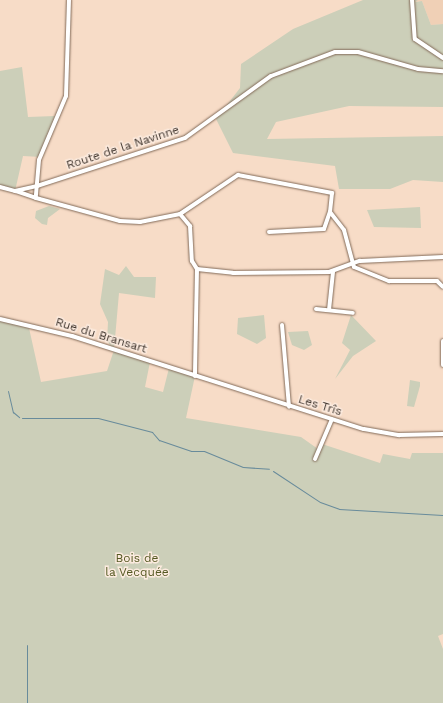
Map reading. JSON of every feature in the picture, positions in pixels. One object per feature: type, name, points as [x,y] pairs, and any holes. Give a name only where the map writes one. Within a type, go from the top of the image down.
[{"type":"street","points":[[36,198],[39,160],[66,96],[69,0]]},
{"type":"street","points":[[412,0],[415,39],[443,58]]},
{"type":"street","name":"Route de la Navinne","points":[[0,187],[15,191],[37,186],[185,138],[271,76],[336,52],[358,52],[418,69],[443,72]]},
{"type":"street","points":[[15,191],[128,222],[180,214],[241,175],[332,193],[330,212],[324,230],[269,232]]},
{"type":"street","points":[[330,212],[344,230],[354,264],[389,281],[437,281],[443,287]]},
{"type":"street","points":[[180,214],[190,226],[192,261],[197,269],[195,376]]},
{"type":"street","points":[[197,269],[233,273],[333,271],[354,264],[443,257]]},
{"type":"street","points":[[329,310],[333,271]]},
{"type":"street","points":[[316,309],[354,313]]},
{"type":"street","name":"Rue du Bransart","points":[[0,319],[72,336],[195,376]]},
{"type":"street","points":[[282,325],[289,407]]},
{"type":"street","points":[[443,341],[443,365]]},
{"type":"street","name":"Les Trîs","points":[[195,376],[289,407],[391,434],[443,434]]},
{"type":"street","points":[[315,459],[332,419]]},
{"type":"shaded area","points":[[418,0],[443,0],[443,24],[431,25],[422,1],[412,2]]},
{"type":"green space","points":[[363,0],[410,0],[416,21],[412,0],[418,0],[415,2],[422,1],[431,25],[443,24],[443,107],[349,106],[276,122],[267,139],[443,136],[443,182],[413,180],[390,189],[339,189],[335,166],[233,153],[216,119],[240,88],[241,64],[293,29]]},
{"type":"green space","points":[[22,67],[28,117],[55,116],[41,157],[23,156],[15,191],[0,187],[0,71]]},
{"type":"green space","points":[[49,206],[60,209],[48,218],[47,225],[42,224],[35,218],[36,211]]},
{"type":"green space","points":[[420,207],[421,228],[374,227],[367,210]]},
{"type":"green space","points":[[126,266],[134,277],[156,277],[155,298],[119,293],[114,350],[107,341],[108,322],[100,304],[105,269],[119,275]]},
{"type":"green space","points":[[264,315],[266,338],[257,344],[237,334],[238,318]]},
{"type":"green space","points":[[351,315],[376,341],[353,356],[335,379],[350,350],[342,343]]},
{"type":"green space","name":"Bois de la Vecquée","points":[[0,319],[29,328],[41,382],[107,371],[114,350],[150,362],[145,387],[163,392],[169,368],[195,376],[186,418],[301,437],[318,449],[322,444],[380,463],[383,454],[410,459],[412,453],[443,453],[443,634],[438,636],[443,649],[443,703],[0,703]]},
{"type":"green space","points":[[308,331],[312,345],[304,350],[292,345],[288,332]]},
{"type":"green space","points":[[410,380],[420,382],[414,407],[407,406]]},
{"type":"waterway","points":[[8,391],[13,412],[19,417]]},
{"type":"waterway","points":[[22,418],[98,418],[152,432],[159,440],[191,451],[204,451],[243,467],[269,469]]},
{"type":"waterway","points":[[273,471],[320,502],[339,509],[443,515]]},
{"type":"waterway","points":[[27,645],[27,703]]}]
